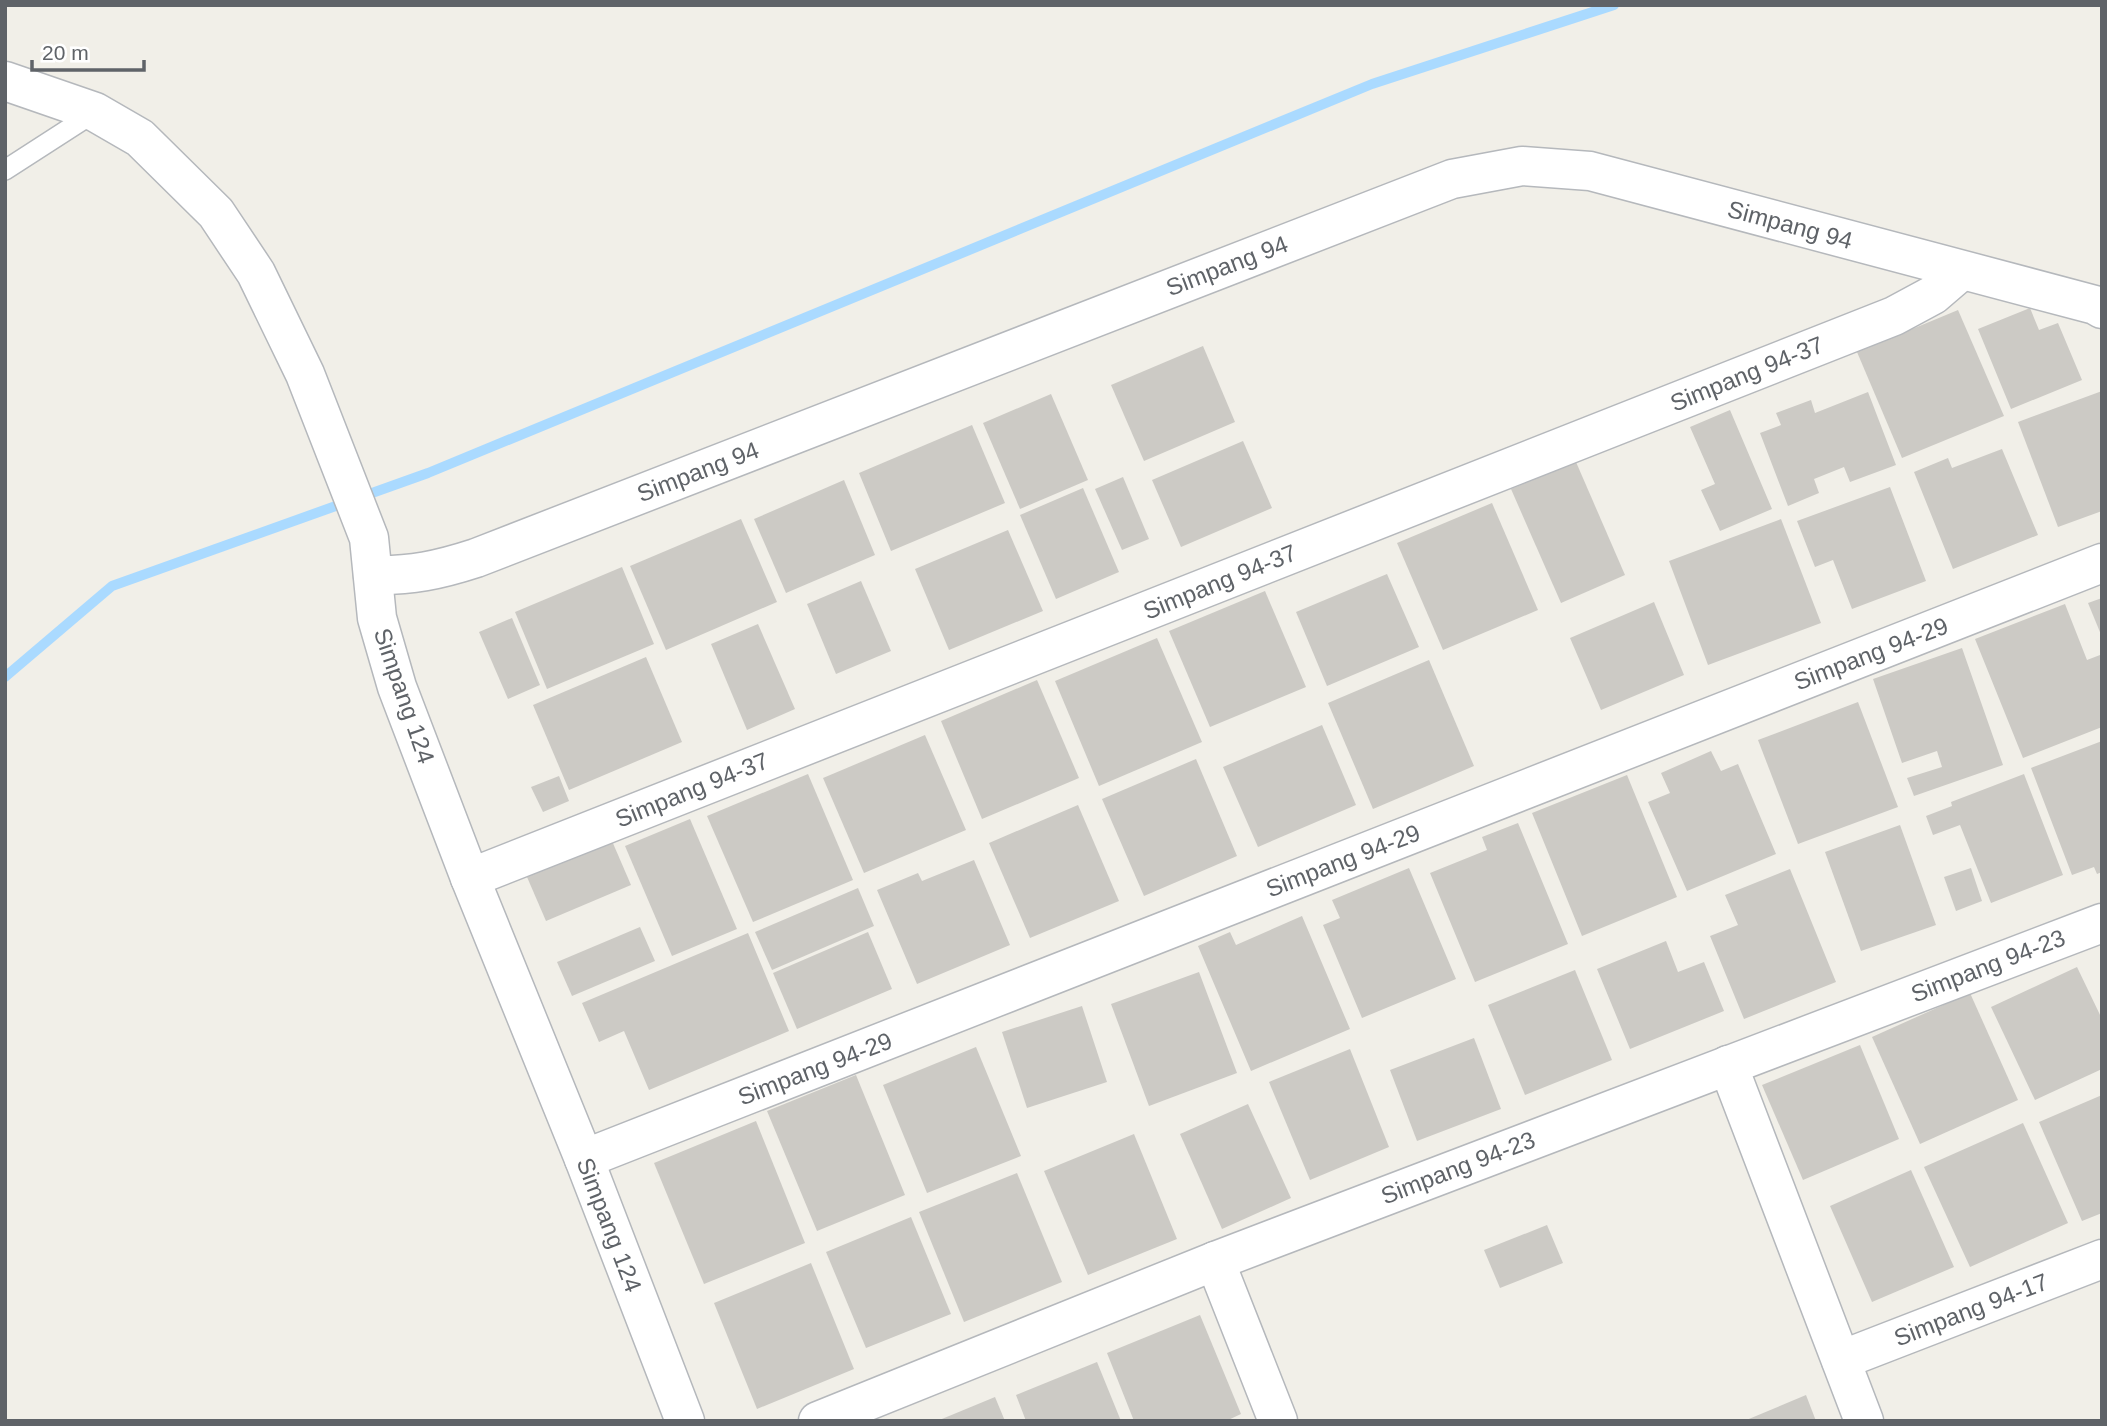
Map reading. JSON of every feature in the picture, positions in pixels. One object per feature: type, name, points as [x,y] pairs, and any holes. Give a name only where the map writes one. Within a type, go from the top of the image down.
[{"type":"street","name":"Simpang 124","points":[[5,81],[95,112],[141,138],[216,213],[256,274],[305,374],[345,474],[371,557],[377,618],[397,687],[685,1421]]},
{"type":"street","name":"Simpang 94","points":[[371,557],[400,576],[438,571],[1452,179],[1522,166],[1590,171],[2102,309]]},
{"type":"street","name":"Simpang 94-37","points":[[470,878],[1894,316],[1933,295],[1961,271]]},
{"type":"street","name":"Simpang 94-29","points":[[584,1159],[2102,563]]},
{"type":"street","name":"Simpang 94-23","points":[[818,1421],[1215,1261],[2102,923]]},
{"type":"street","points":[[1728,1065],[1864,1421]]},
{"type":"street","name":"Simpang 94-17","points":[[1841,1360],[2102,1259]]},
{"type":"street","points":[[1215,1261],[1278,1421]]},
{"type":"lane","points":[[5,170],[95,112]]},
{"type":"building","points":[[2030,308],[2039,330],[2058,323],[2082,380],[2011,409],[1978,329]]},
{"type":"building","points":[[1958,310],[2004,416],[1902,458],[1857,352]]},
{"type":"building","points":[[1203,346],[1235,422],[1144,461],[1111,385]]},
{"type":"building","points":[[2102,391],[2102,511],[2058,527],[2018,422]]},
{"type":"building","points":[[1868,392],[1896,465],[1850,482],[1844,467],[1814,479],[1819,493],[1788,506],[1760,433],[1781,425],[1776,413],[1811,400],[1815,413]]},
{"type":"building","points":[[1051,394],[1088,480],[1020,509],[983,423]]},
{"type":"building","points":[[1730,410],[1772,509],[1720,531],[1701,490],[1715,484],[1690,427]]},
{"type":"building","points":[[972,425],[1005,503],[891,551],[859,473]]},
{"type":"building","points":[[1243,441],[1272,508],[1181,547],[1152,480]]},
{"type":"building","points":[[2002,449],[2038,535],[1953,569],[1914,472],[1948,458],[1952,468]]},
{"type":"building","points":[[1576,462],[1625,575],[1561,603],[1511,489]]},
{"type":"building","points":[[1123,477],[1149,539],[1122,550],[1095,489]]},
{"type":"building","points":[[844,480],[875,555],[786,593],[754,519]]},
{"type":"building","points":[[1890,487],[1926,581],[1852,609],[1833,560],[1815,567],[1797,521]]},
{"type":"building","points":[[1083,488],[1119,572],[1056,599],[1020,515]]},
{"type":"building","points":[[1492,503],[1538,610],[1443,650],[1397,543]]},
{"type":"building","points":[[741,519],[777,602],[666,650],[630,566]]},
{"type":"building","points":[[1781,519],[1821,623],[1708,665],[1669,561]]},
{"type":"building","points":[[1008,530],[1043,611],[949,650],[915,569]]},
{"type":"building","points":[[622,567],[654,644],[547,689],[515,612]]},
{"type":"building","points":[[1387,574],[1419,647],[1327,686],[1296,612]]},
{"type":"building","points":[[861,581],[891,651],[836,674],[807,604]]},
{"type":"building","points":[[1265,591],[1306,687],[1210,727],[1169,631]]},
{"type":"building","points":[[2102,598],[2102,637],[2088,603]]},
{"type":"building","points":[[1654,602],[1684,675],[1601,710],[1570,638]]},
{"type":"building","points":[[2065,604],[2087,660],[2100,655],[2102,660],[2102,727],[2023,758],[1975,639]]},
{"type":"building","points":[[512,618],[540,685],[508,699],[479,632]]},
{"type":"building","points":[[758,624],[795,709],[747,730],[711,644]]},
{"type":"building","points":[[1157,638],[1202,742],[1099,786],[1055,681]]},
{"type":"building","points":[[1962,648],[2003,765],[1914,796],[1907,778],[1942,767],[1937,751],[1902,763],[1873,679]]},
{"type":"building","points":[[646,657],[682,742],[569,790],[533,705]]},
{"type":"building","points":[[1429,660],[1474,766],[1373,809],[1328,703]]},
{"type":"building","points":[[1037,680],[1079,778],[982,819],[941,721]]},
{"type":"building","points":[[1858,702],[1898,807],[1798,844],[1758,740]]},
{"type":"building","points":[[1322,725],[1356,805],[1258,847],[1223,767]]},
{"type":"building","points":[[925,735],[966,830],[864,873],[823,778]]},
{"type":"building","points":[[2102,741],[2102,872],[2097,874],[2094,867],[2072,875],[2031,768]]},
{"type":"building","points":[[1711,751],[1721,771],[1738,764],[1776,854],[1687,891],[1648,802],[1670,793],[1661,773]]},
{"type":"building","points":[[1196,759],[1237,856],[1144,896],[1102,799]]},
{"type":"building","points":[[808,774],[853,880],[753,922],[707,816]]},
{"type":"building","points":[[2024,774],[2063,875],[1991,903],[1960,825],[1933,835],[1926,816],[1952,806],[1951,802]]},
{"type":"building","points":[[1627,775],[1677,897],[1582,936],[1532,813]]},
{"type":"building","points":[[559,776],[569,801],[543,812],[531,787]]},
{"type":"building","points":[[1078,805],[1119,901],[1030,938],[989,843]]},
{"type":"building","points":[[690,819],[737,929],[672,956],[625,846]]},
{"type":"building","points":[[1518,823],[1568,944],[1475,982],[1430,873],[1487,850],[1482,837]]},
{"type":"building","points":[[1900,825],[1936,925],[1861,951],[1825,852]]},
{"type":"building","points":[[612,841],[631,885],[546,921],[527,877]]},
{"type":"building","points":[[974,860],[1010,945],[917,984],[877,890],[918,873],[922,881]]},
{"type":"building","points":[[1409,868],[1456,979],[1362,1018],[1323,925],[1340,918],[1332,900]]},
{"type":"building","points":[[1971,868],[1982,901],[1956,911],[1944,877]]},
{"type":"building","points":[[1790,869],[1836,982],[1744,1019],[1710,936],[1738,925],[1725,895]]},
{"type":"building","points":[[858,888],[874,926],[772,970],[755,932]]},
{"type":"building","points":[[1302,916],[1350,1029],[1251,1071],[1198,946],[1230,932],[1236,945]]},
{"type":"building","points":[[640,927],[655,961],[572,996],[557,962]]},
{"type":"building","points":[[868,932],[892,989],[797,1029],[773,973]]},
{"type":"building","points":[[748,933],[789,1031],[649,1090],[624,1031],[599,1042],[582,1003]]},
{"type":"building","points":[[1666,941],[1678,972],[1704,962],[1724,1011],[1630,1049],[1597,969]]},
{"type":"building","points":[[2077,967],[2102,1019],[2102,1069],[2035,1100],[1991,1007]]},
{"type":"building","points":[[1575,970],[1612,1060],[1525,1095],[1488,1005]]},
{"type":"building","points":[[1199,972],[1237,1073],[1149,1106],[1111,1004]]},
{"type":"building","points":[[1970,993],[2018,1100],[1920,1144],[1872,1037]]},
{"type":"building","points":[[1082,1006],[1107,1082],[1027,1108],[1002,1032]]},
{"type":"building","points":[[1474,1038],[1501,1109],[1417,1141],[1390,1070]]},
{"type":"building","points":[[1860,1045],[1899,1139],[1803,1180],[1762,1085]]},
{"type":"building","points":[[976,1047],[1021,1156],[927,1193],[883,1085]]},
{"type":"building","points":[[1350,1049],[1389,1147],[1310,1180],[1269,1082]]},
{"type":"building","points":[[856,1075],[905,1195],[817,1231],[767,1111]]},
{"type":"building","points":[[2102,1095],[2102,1213],[2082,1221],[2039,1122]]},
{"type":"building","points":[[1248,1104],[1291,1198],[1222,1229],[1180,1134]]},
{"type":"building","points":[[756,1121],[805,1243],[704,1284],[654,1163]]},
{"type":"building","points":[[2023,1123],[2068,1223],[1970,1267],[1924,1167]]},
{"type":"building","points":[[1134,1134],[1177,1239],[1088,1275],[1044,1171]]},
{"type":"building","points":[[1911,1170],[1954,1267],[1872,1302],[1830,1206]]},
{"type":"building","points":[[1017,1173],[1062,1282],[964,1322],[919,1212]]},
{"type":"building","points":[[911,1217],[951,1314],[866,1348],[826,1252]]},
{"type":"building","points":[[1547,1225],[1563,1263],[1500,1288],[1484,1250]]},
{"type":"building","points":[[811,1263],[854,1369],[757,1409],[714,1303]]},
{"type":"building","points":[[1200,1315],[1241,1414],[1226,1421],[1134,1421],[1107,1353]]},
{"type":"building","points":[[1097,1362],[1121,1421],[1026,1421],[1016,1395]]},
{"type":"building","points":[[1806,1395],[1816,1421],[1744,1421]]},
{"type":"building","points":[[995,1397],[1005,1421],[937,1421]]},
{"type":"waterway","points":[[5,677],[112,586],[428,473],[1372,84],[1614,5]]}]
